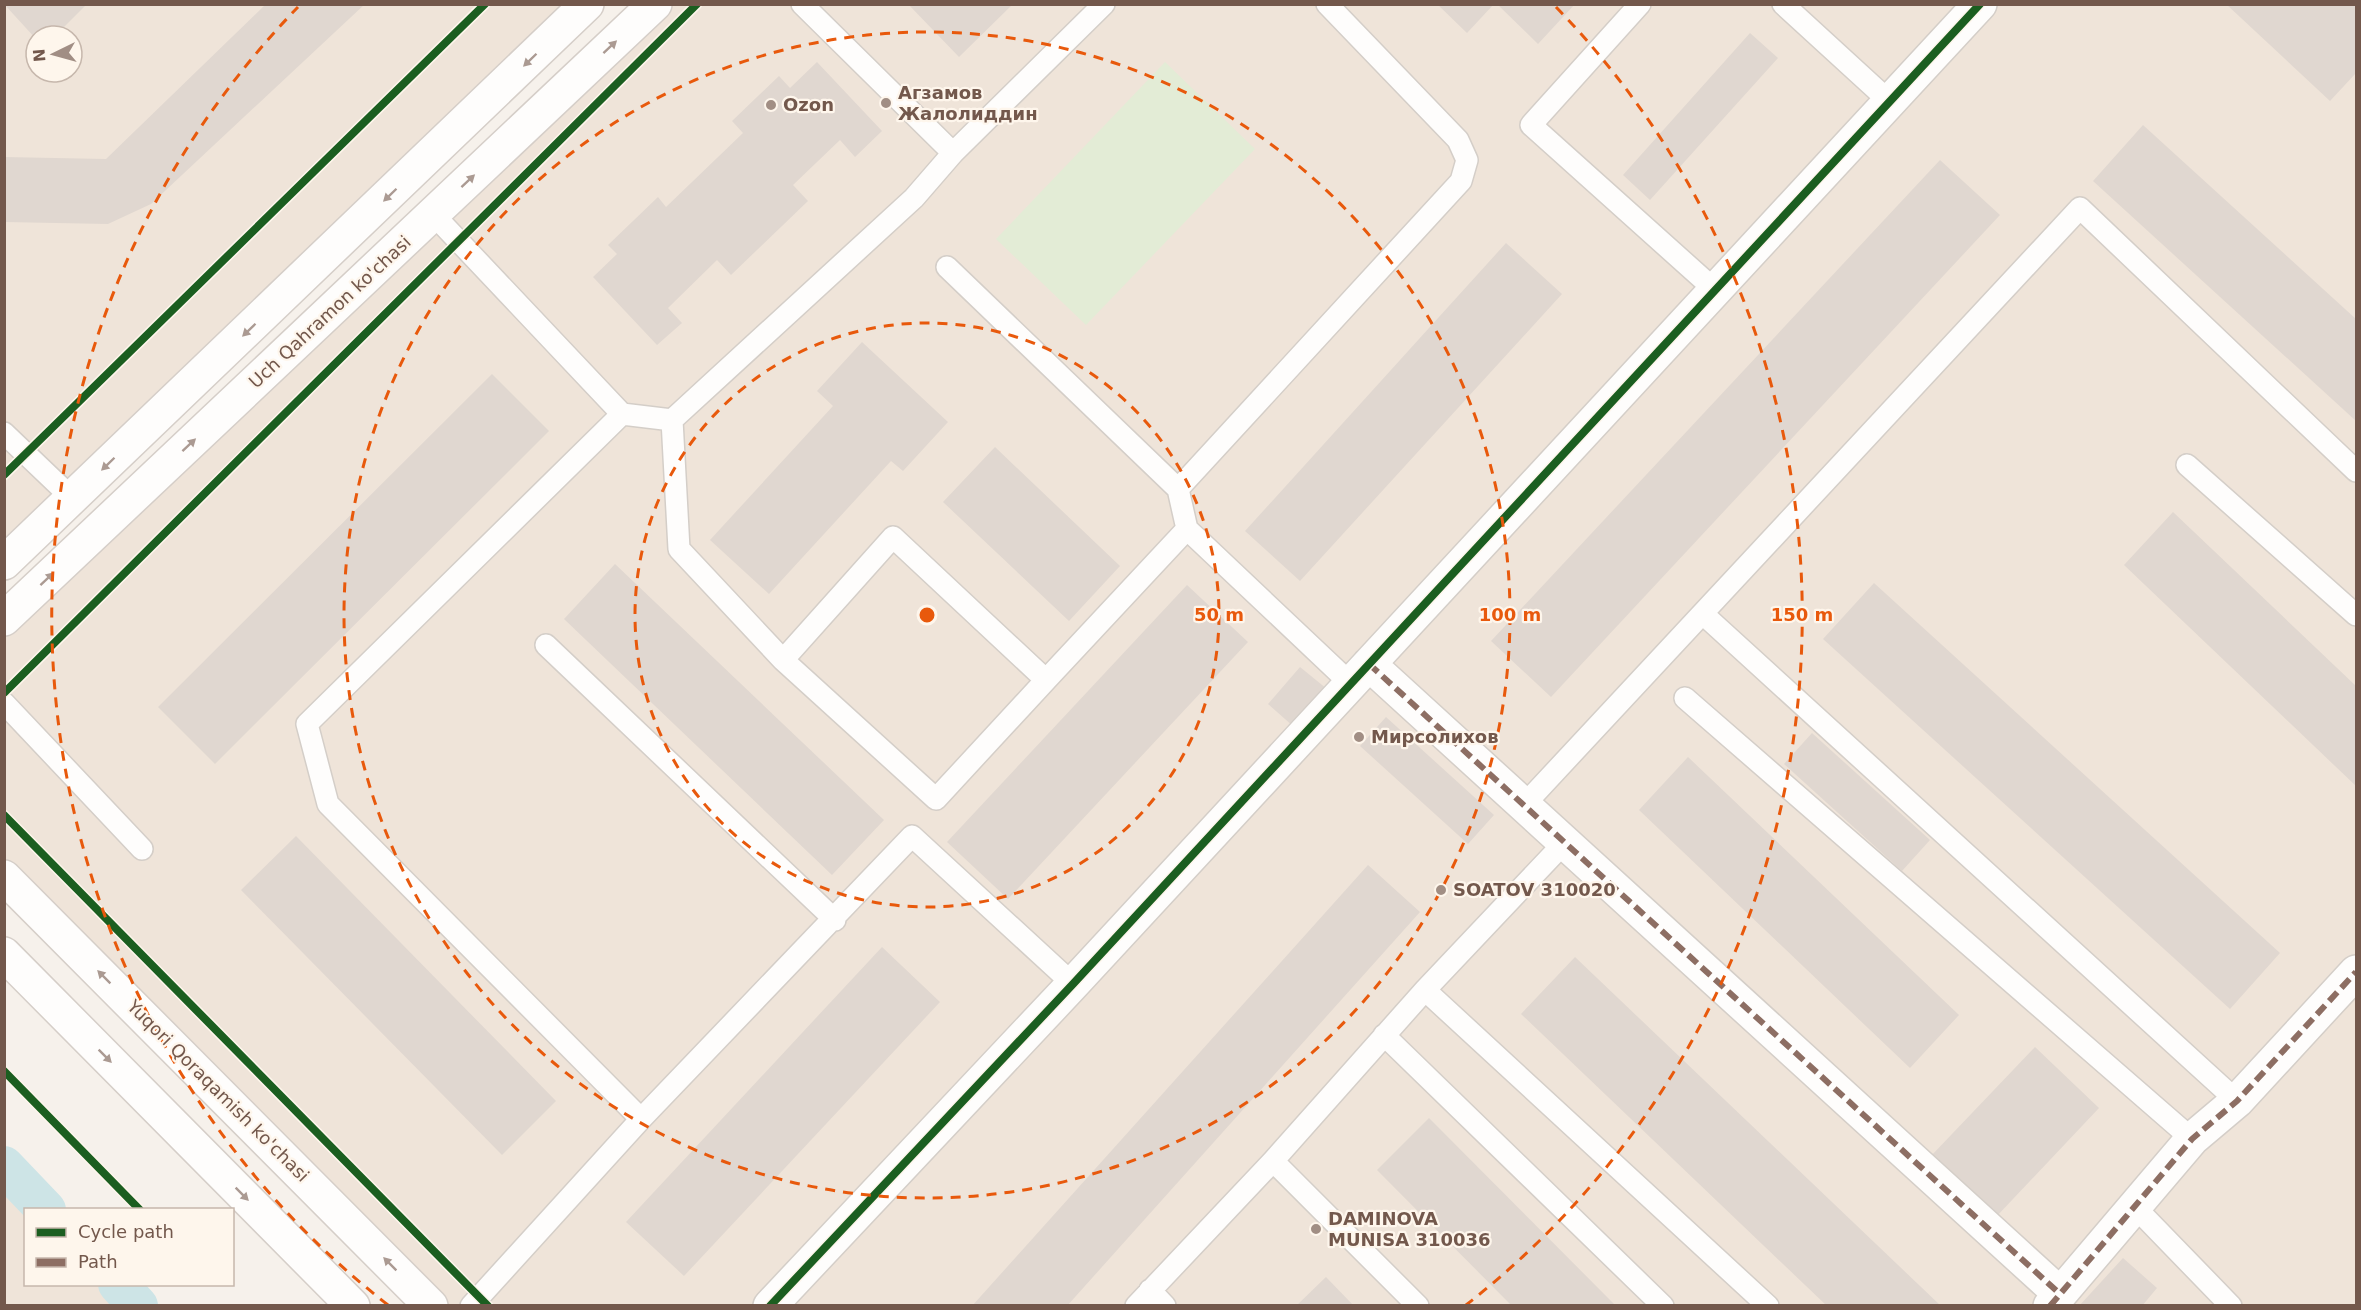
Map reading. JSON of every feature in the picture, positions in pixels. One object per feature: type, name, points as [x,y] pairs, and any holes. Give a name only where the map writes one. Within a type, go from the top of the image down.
[{"type":"street","points":[[4,562],[587,4]]},
{"type":"street","name":"Uch Qahramon ko'chasi","points":[[4,619],[655,4]]},
{"type":"street","points":[[770,1305],[1073,984],[1980,4]]},
{"type":"street","points":[[1360,674],[1524,805],[2055,1300],[2192,1139],[2237,1101],[2356,972]]},
{"type":"street","name":"Yuqori Qoraqamish ko'chasi","points":[[4,877],[431,1305]]},
{"type":"street","points":[[4,954],[353,1305]]},
{"type":"lane","points":[[802,4],[953,153]]},
{"type":"lane","points":[[433,214],[622,414],[672,420],[915,198],[953,153],[1104,4]]},
{"type":"lane","points":[[1178,489],[1461,181],[1467,160],[1458,140],[1327,4]]},
{"type":"lane","points":[[1640,4],[1531,125],[1716,290]]},
{"type":"lane","points":[[1783,4],[1890,102]]},
{"type":"lane","points":[[1524,805],[2080,208],[2356,471]]},
{"type":"lane","points":[[947,267],[1178,489],[1187,529],[1360,674]]},
{"type":"lane","points":[[622,414],[308,724],[328,804],[641,1119]]},
{"type":"lane","points":[[672,420],[678,549],[783,660],[936,799],[1187,529]]},
{"type":"lane","points":[[4,433],[72,498]]},
{"type":"lane","points":[[2187,465],[2356,615]]},
{"type":"lane","points":[[783,660],[893,537],[1046,680]]},
{"type":"lane","points":[[1704,614],[2237,1101]]},
{"type":"lane","points":[[546,645],[835,920]]},
{"type":"lane","points":[[1685,698],[2192,1139]]},
{"type":"lane","points":[[4,703],[142,849]]},
{"type":"lane","points":[[471,1305],[641,1119],[835,920],[912,836],[1073,984]]},
{"type":"lane","points":[[1165,1305],[1143,1298],[1273,1161],[1425,990],[1565,842]]},
{"type":"lane","points":[[1425,990],[1768,1305]]},
{"type":"lane","points":[[1384,1035],[1663,1305]]},
{"type":"lane","points":[[1273,1161],[1418,1305]]},
{"type":"lane","points":[[2134,1207],[2230,1305]]},
{"type":"shaded area","points":[[5,5],[587,5],[5,563]]},
{"type":"shaded area","points":[[655,5],[2356,5],[2356,1305],[431,1305],[5,877],[5,619]]},
{"type":"shaded area","points":[[4,1166],[45,1208],[24,1208],[24,1286],[119,1286],[138,1305],[5,1305]]},
{"type":"green space","points":[[1165,62],[1255,149],[1086,325],[996,239]]},
{"type":"building","points":[[4,4],[87,4],[67,24],[24,24],[24,26]]},
{"type":"building","points":[[266,4],[365,4],[151,204],[108,224],[4,222],[4,157],[106,159]]},
{"type":"building","points":[[908,4],[1013,4],[959,57]]},
{"type":"building","points":[[1437,4],[1494,4],[1467,33]]},
{"type":"building","points":[[1497,4],[1575,4],[1538,44]]},
{"type":"building","points":[[2226,4],[2356,4],[2356,73],[2330,101]]},
{"type":"building","points":[[1750,33],[1778,58],[1650,200],[1623,175]]},
{"type":"building","points":[[817,62],[882,131],[855,157],[840,140],[793,185],[808,201],[731,275],[717,260],[668,308],[682,323],[657,345],[593,277],[617,254],[608,245],[658,197],[666,207],[743,133],[732,121],[779,76],[790,88]]},
{"type":"building","points":[[2143,125],[2356,319],[2356,421],[2093,181]]},
{"type":"building","points":[[1940,160],[2000,215],[1551,697],[1491,641]]},
{"type":"building","points":[[1506,243],[1562,294],[1300,581],[1245,531]]},
{"type":"building","points":[[862,342],[948,422],[903,471],[891,461],[769,594],[710,540],[833,406],[817,391]]},
{"type":"building","points":[[492,374],[549,431],[215,764],[158,707]]},
{"type":"building","points":[[995,447],[1120,566],[1069,621],[943,502]]},
{"type":"building","points":[[2173,512],[2356,686],[2356,786],[2124,565]]},
{"type":"building","points":[[615,564],[884,820],[832,875],[564,619]]},
{"type":"building","points":[[1874,583],[2280,953],[2230,1009],[1823,639]]},
{"type":"building","points":[[1187,585],[1248,642],[1008,899],[947,842]]},
{"type":"building","points":[[1300,667],[1327,689],[1294,727],[1268,704]]},
{"type":"building","points":[[1386,717],[1494,815],[1468,844],[1360,746]]},
{"type":"building","points":[[1812,733],[1930,840],[1902,871],[1784,764]]},
{"type":"building","points":[[1688,757],[1959,1015],[1910,1068],[1639,810]]},
{"type":"building","points":[[296,836],[556,1101],[502,1155],[241,890]]},
{"type":"building","points":[[1368,865],[1420,912],[1067,1306],[972,1306]]},
{"type":"building","points":[[882,947],[940,1002],[684,1276],[626,1222]]},
{"type":"building","points":[[1575,957],[1941,1306],[1827,1306],[1521,1014]]},
{"type":"building","points":[[2035,1047],[2099,1108],[1996,1217],[1931,1156]]},
{"type":"building","points":[[1429,1118],[1616,1306],[1512,1306],[1377,1170]]},
{"type":"building","points":[[2123,1258],[2157,1288],[2142,1306],[2079,1306]]},
{"type":"building","points":[[1326,1277],[1354,1306],[1296,1306]]},
{"type":"waterway","points":[[4,1166],[44,1208]]},
{"type":"waterway","points":[[120,1286],[138,1306]]},
{"type":"marked path","points":[[1369,664],[2060,1294]]},
{"type":"marked path","points":[[2050,1306],[2192,1139],[2237,1101],[2356,972]]},
{"type":"cycle path","points":[[4,475],[485,4]]},
{"type":"cycle path","points":[[4,693],[697,4]]},
{"type":"cycle path","points":[[770,1306],[1073,984],[1980,4]]},
{"type":"cycle path","points":[[4,815],[488,1306]]},
{"type":"cycle path","points":[[4,1071],[138,1208]]},
{"type":"place","name":"Агзамов Жалолиддин","points":[[886,103]]},
{"type":"place","name":"Ozon","points":[[771,105]]},
{"type":"place","name":"Мирсолихов","points":[[1359,737]]},
{"type":"place","name":"SOATOV 310020","points":[[1441,890]]},
{"type":"place","name":"DAMINOVA MUNISA 310036","points":[[1316,1229]]}]
